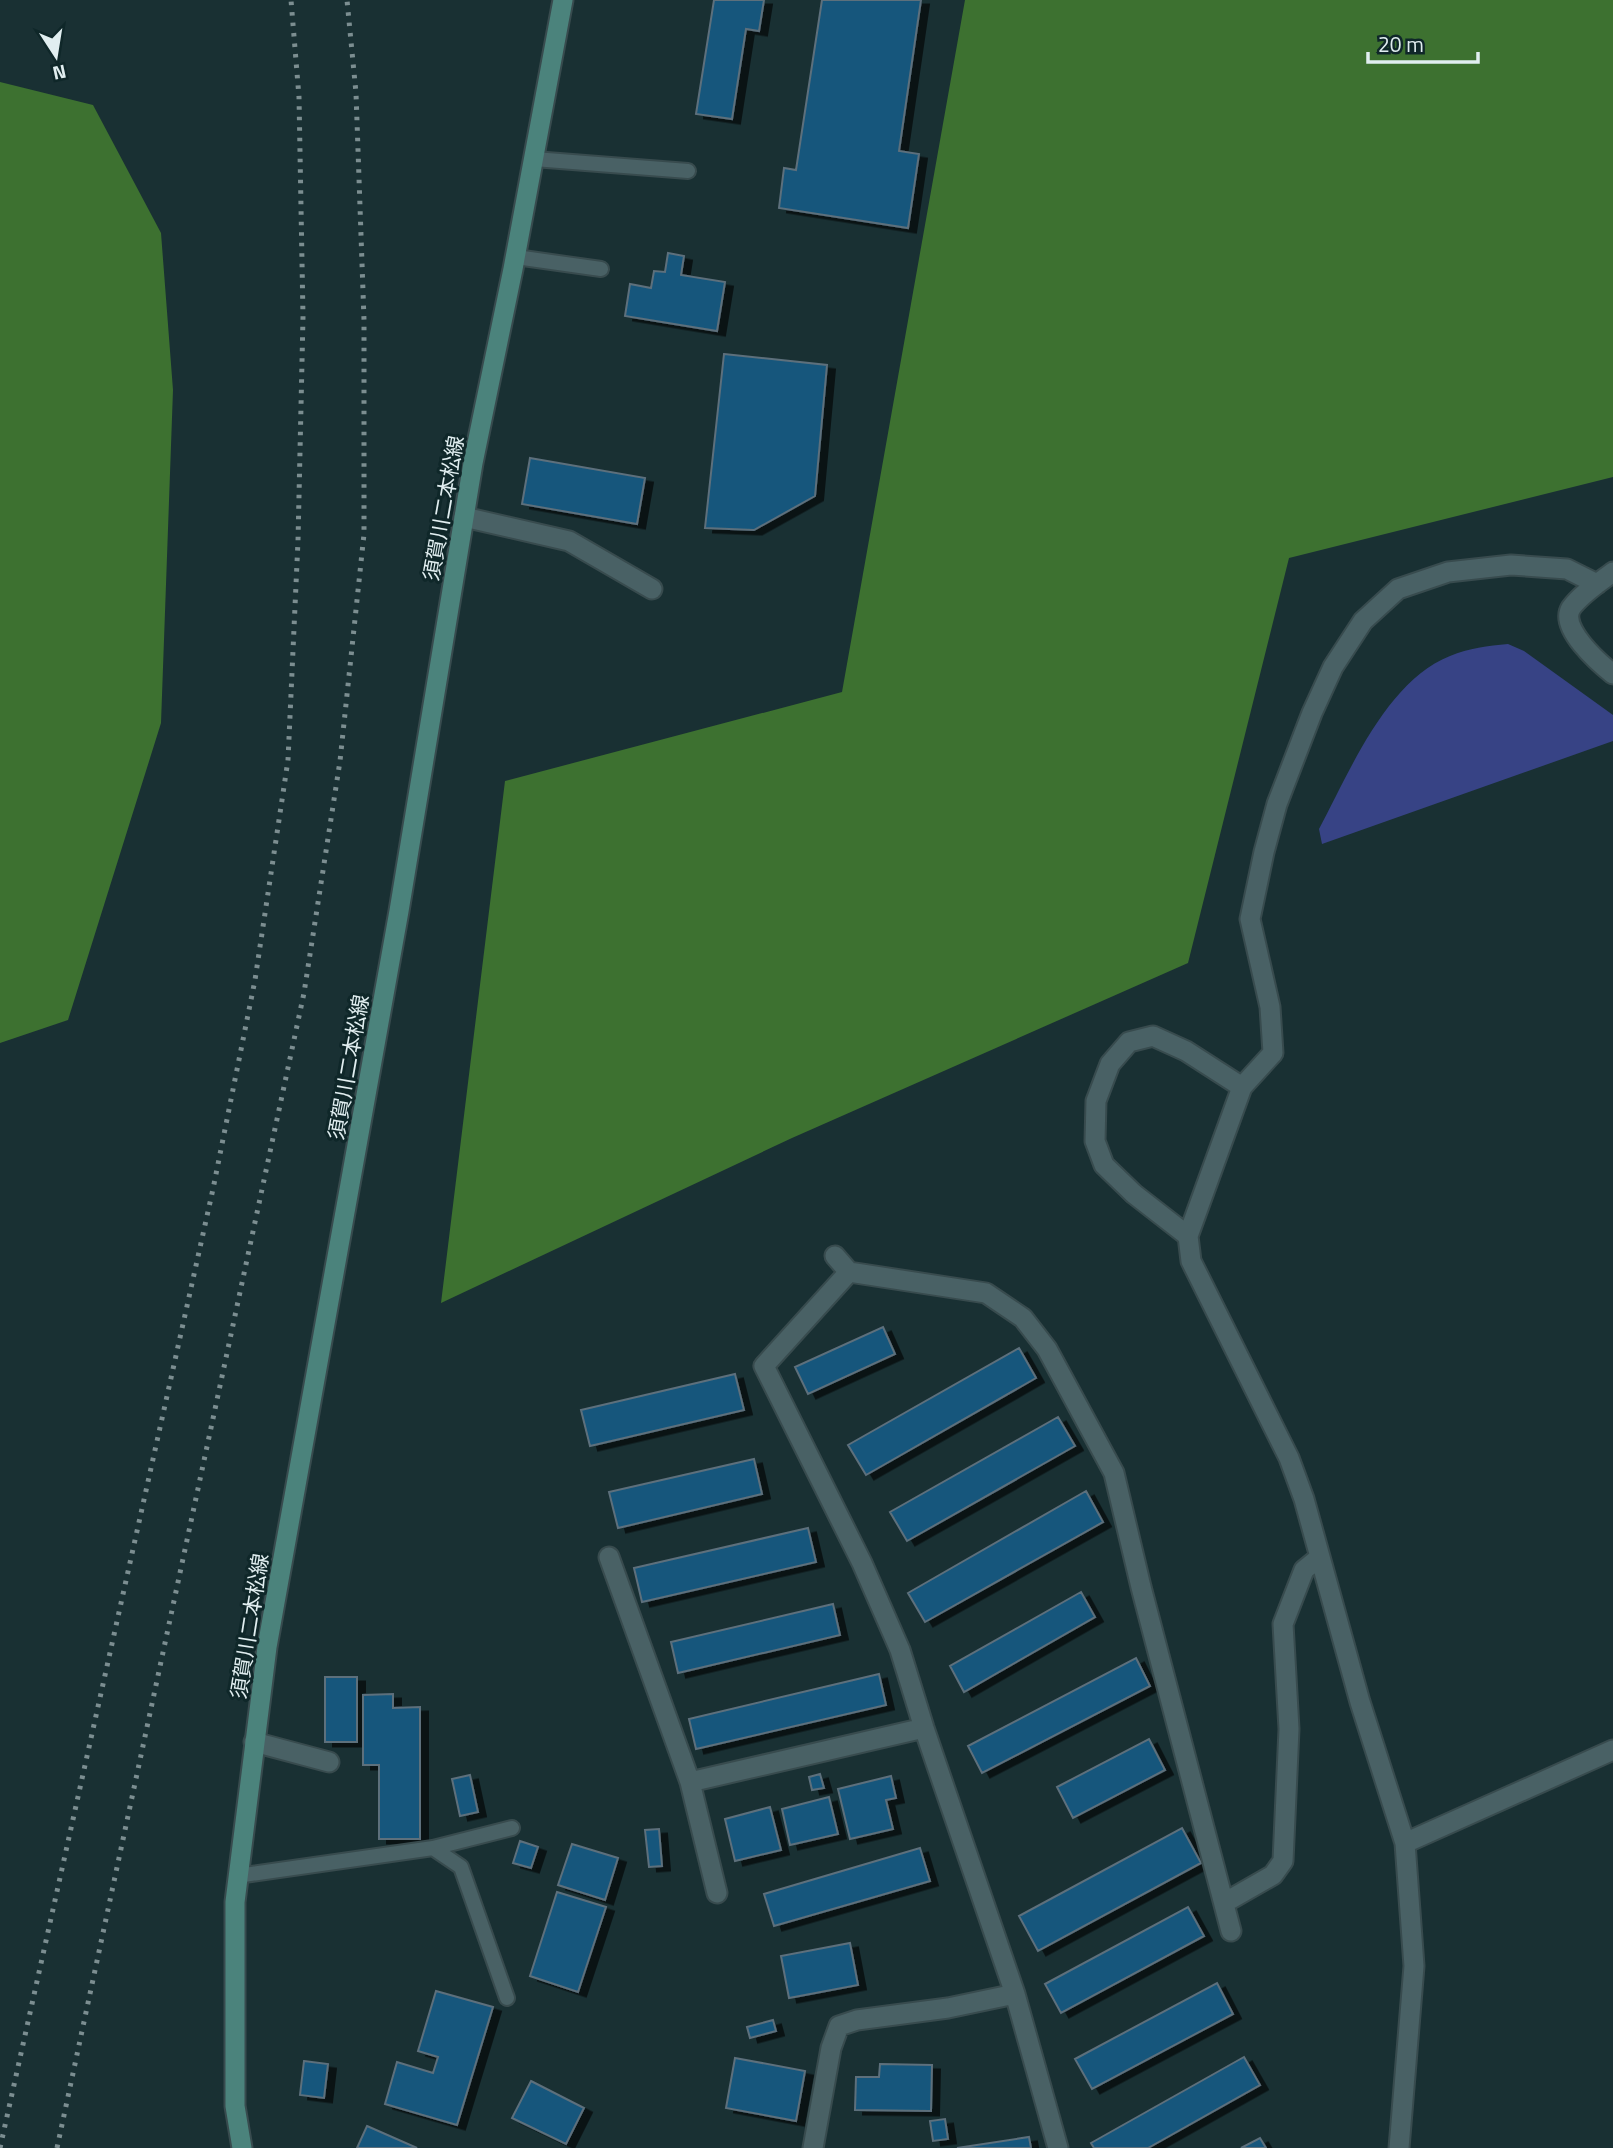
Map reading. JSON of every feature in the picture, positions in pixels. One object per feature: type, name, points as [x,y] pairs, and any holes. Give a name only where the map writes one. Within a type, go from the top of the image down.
[{"type":"main road","name":"須賀川二本松線","points":[[242,2148],[235,2106],[234,1902],[267,1647],[399,911],[472,463],[516,257],[563,0]]},
{"type":"street","points":[[464,517],[569,541],[652,589]]},
{"type":"street","points":[[1399,2148],[1414,1966],[1405,1843],[1360,1702],[1304,1499],[1289,1458],[1191,1261],[1188,1236],[1242,1087],[1273,1053],[1270,1007],[1250,919],[1277,804],[1333,667],[1363,621],[1398,590],[1448,572],[1511,565],[1567,569],[1597,584]]},
{"type":"street","points":[[1613,572],[1572,608],[1568,617],[1569,624],[1592,655],[1613,674]]},
{"type":"street","points":[[1188,1236],[1134,1194],[1104,1165],[1094,1141],[1096,1101],[1110,1064],[1129,1042],[1153,1036],[1186,1051],[1242,1087]]},
{"type":"street","points":[[835,1256],[849,1272],[986,1293],[1023,1318],[1047,1349],[1114,1474],[1231,1931]]},
{"type":"street","points":[[849,1272],[764,1366],[862,1563],[900,1650],[1015,1994],[1058,2148]]},
{"type":"street","points":[[609,1557],[690,1783],[718,1892]]},
{"type":"street","points":[[1224,1903],[1273,1875],[1283,1861],[1289,1729],[1283,1625],[1304,1570],[1320,1557]]},
{"type":"street","points":[[690,1783],[925,1728]]},
{"type":"street","points":[[254,1742],[329,1762]]},
{"type":"street","points":[[1405,1843],[1613,1750]]},
{"type":"street","points":[[813,2148],[831,2048],[839,2026],[857,2020],[948,2008],[1015,1994]]},
{"type":"lane","points":[[534,159],[688,171]]},
{"type":"lane","points":[[516,257],[601,269]]},
{"type":"lane","points":[[237,1876],[432,1848],[512,1828]]},
{"type":"lane","points":[[432,1848],[461,1867],[507,1998]]},
{"type":"green space","points":[[965,0],[1613,0],[1613,477],[1289,558],[1188,963],[792,1138],[441,1303],[505,781],[842,692]]},
{"type":"green space","points":[[0,82],[93,105],[161,233],[173,390],[161,723],[68,1020],[0,1043]]},
{"type":"water","points":[[1508,644],[1524,651],[1613,715],[1613,741],[1322,844],[1319,829],[1357,756],[1388,707],[1407,686],[1427,668],[1450,656],[1471,649]]},
{"type":"building","points":[[714,0],[764,0],[759,31],[746,29],[732,119],[696,114]]},
{"type":"building","points":[[822,0],[921,0],[899,151],[919,154],[908,228],[779,208],[784,168],[796,170]]},
{"type":"building","points":[[668,253],[684,256],[681,275],[725,282],[717,331],[625,316],[630,284],[651,288],[654,271],[665,272]]},
{"type":"building","points":[[724,354],[827,365],[815,496],[754,530],[705,528]]},
{"type":"building","points":[[530,458],[645,478],[637,524],[522,504]]},
{"type":"building","points":[[883,1327],[895,1354],[808,1394],[795,1367]]},
{"type":"building","points":[[1019,1348],[1036,1378],[866,1475],[848,1445]]},
{"type":"building","points":[[735,1374],[744,1410],[590,1446],[581,1410]]},
{"type":"building","points":[[1058,1417],[1075,1446],[907,1541],[890,1512]]},
{"type":"building","points":[[754,1459],[762,1494],[618,1528],[609,1492]]},
{"type":"building","points":[[1086,1491],[1103,1522],[925,1622],[908,1593]]},
{"type":"building","points":[[808,1528],[816,1562],[642,1602],[634,1568]]},
{"type":"building","points":[[1081,1592],[1095,1617],[964,1692],[950,1666]]},
{"type":"building","points":[[833,1604],[840,1635],[678,1673],[671,1642]]},
{"type":"building","points":[[1136,1658],[1150,1686],[982,1773],[968,1746]]},
{"type":"building","points":[[879,1674],[886,1705],[696,1749],[689,1719]]},
{"type":"building","points":[[325,1677],[357,1677],[357,1742],[325,1742]]},
{"type":"building","points":[[393,1694],[393,1708],[420,1707],[420,1839],[379,1839],[379,1765],[363,1765],[363,1695]]},
{"type":"building","points":[[1149,1739],[1165,1770],[1073,1818],[1057,1787]]},
{"type":"building","points":[[820,1774],[824,1788],[812,1790],[809,1777]]},
{"type":"building","points":[[470,1775],[478,1812],[460,1816],[452,1779]]},
{"type":"building","points":[[891,1776],[896,1798],[886,1800],[893,1829],[850,1839],[838,1789]]},
{"type":"building","points":[[829,1797],[838,1834],[790,1845],[782,1809]]},
{"type":"building","points":[[770,1807],[781,1850],[735,1861],[725,1819]]},
{"type":"building","points":[[1182,1828],[1201,1863],[1038,1951],[1019,1916]]},
{"type":"building","points":[[659,1829],[662,1866],[649,1867],[645,1830]]},
{"type":"building","points":[[520,1841],[538,1847],[531,1868],[513,1863]]},
{"type":"building","points":[[572,1844],[618,1858],[605,1900],[558,1885]]},
{"type":"building","points":[[920,1848],[930,1881],[774,1926],[764,1894]]},
{"type":"building","points":[[557,1892],[606,1907],[578,1992],[530,1976]]},
{"type":"building","points":[[1188,1907],[1204,1936],[1061,2013],[1045,1984]]},
{"type":"building","points":[[850,1943],[858,1985],[789,1998],[781,1956]]},
{"type":"building","points":[[1217,1983],[1233,2014],[1092,2089],[1075,2059]]},
{"type":"building","points":[[436,1991],[493,2007],[457,2125],[385,2104],[397,2062],[433,2073],[438,2057],[418,2051]]},
{"type":"building","points":[[773,2020],[776,2031],[750,2038],[747,2027]]},
{"type":"building","points":[[1244,2057],[1260,2085],[1148,2148],[1094,2148],[1091,2143]]},
{"type":"building","points":[[735,2058],[805,2071],[796,2121],[726,2108]]},
{"type":"building","points":[[304,2061],[328,2064],[324,2098],[300,2095]]},
{"type":"building","points":[[880,2064],[932,2065],[931,2111],[855,2110],[856,2077],[879,2077]]},
{"type":"building","points":[[531,2081],[584,2108],[566,2144],[512,2118]]},
{"type":"building","points":[[945,2119],[948,2139],[933,2141],[930,2121]]},
{"type":"building","points":[[367,2126],[417,2148],[357,2148]]},
{"type":"building","points":[[1029,2137],[1031,2148],[957,2148]]},
{"type":"building","points":[[1260,2138],[1266,2148],[1241,2148]]},
{"type":"railway","points":[[0,2148],[213,1189],[255,980],[288,760],[298,541],[303,317],[299,97],[291,0]]},
{"type":"railway","points":[[57,2148],[304,993],[340,761],[364,534],[364,320],[356,93],[347,0]]}]
